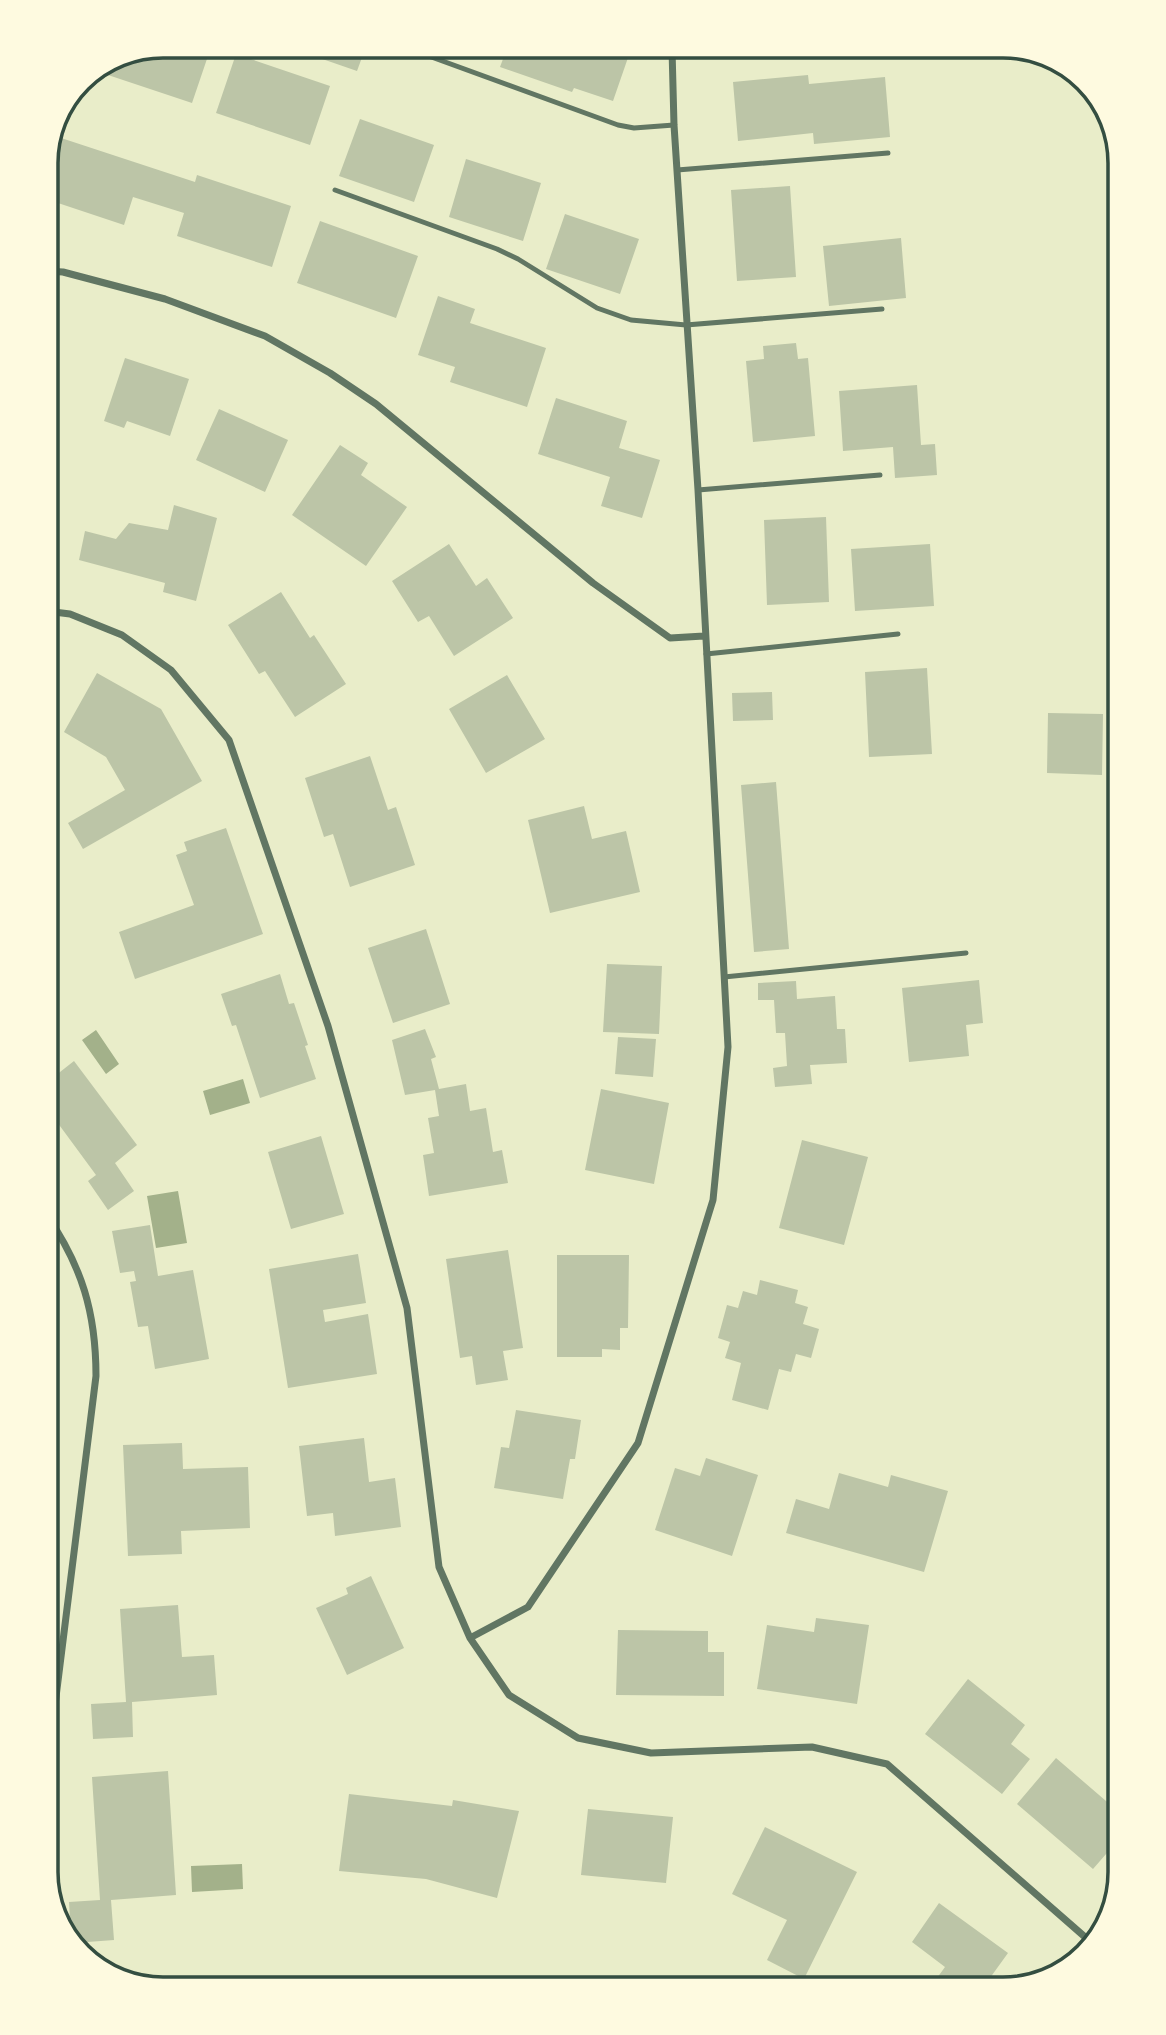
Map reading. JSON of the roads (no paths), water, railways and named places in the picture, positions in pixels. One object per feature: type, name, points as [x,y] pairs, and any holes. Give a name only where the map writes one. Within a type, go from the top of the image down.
[{"type":"street","points":[[470,1638],[528,1606],[638,1443],[713,1200],[728,1047],[672,58]]},
{"type":"street","points":[[58,272],[166,299],[265,336],[330,373],[376,404],[593,583],[670,638],[704,636]]},
{"type":"street","points":[[58,612],[70,614],[122,635],[171,670],[229,740],[328,1026],[407,1308],[439,1567],[470,1638],[509,1695],[578,1738],[651,1753],[811,1747],[887,1764],[1085,1937]]},
{"type":"street","points":[[58,1232],[86,1288],[96,1341],[96,1364],[58,1681]]},
{"type":"lane","points":[[434,58],[618,125],[634,128],[674,125]]},
{"type":"lane","points":[[677,170],[888,153]]},
{"type":"lane","points":[[335,190],[497,249],[597,308],[631,320],[686,325],[881,309]]},
{"type":"lane","points":[[698,490],[880,475]]},
{"type":"lane","points":[[705,654],[898,634]]},
{"type":"lane","points":[[724,977],[966,953]]}]
